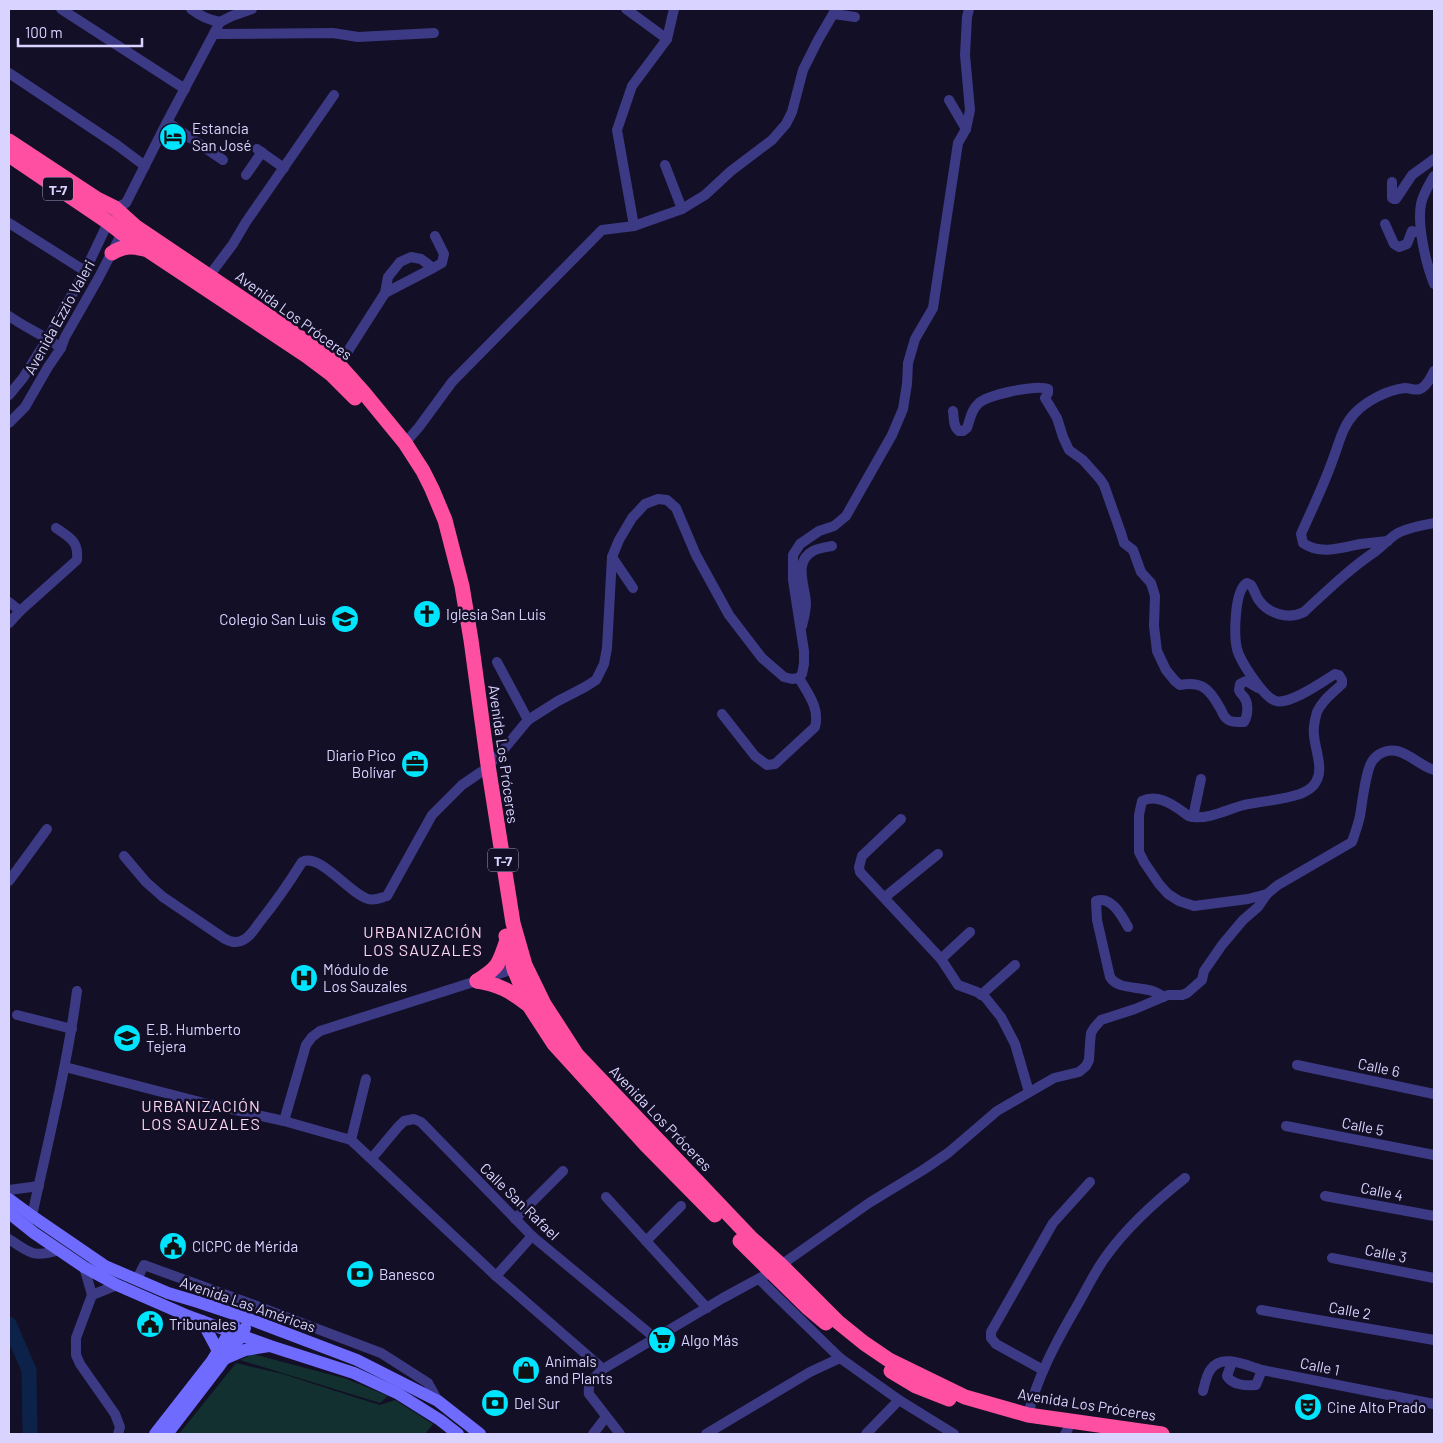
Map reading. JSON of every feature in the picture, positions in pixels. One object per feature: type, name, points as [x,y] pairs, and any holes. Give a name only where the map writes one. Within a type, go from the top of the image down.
[{"type":"highway","name":"Avenida Los Próceres","points":[[9,141],[116,211],[125,226],[147,249],[331,374],[373,416],[398,447],[426,497],[448,558],[484,769],[513,923],[519,967],[530,1007],[554,1044],[646,1145],[771,1272],[857,1349],[916,1386],[953,1401],[1067,1432],[1098,1434]]},
{"type":"highway","name":"Avenida Los Próceres","points":[[9,155],[116,211]]},
{"type":"highway","name":"Avenida Los Próceres","points":[[125,226],[136,227],[339,365],[405,443],[423,471],[445,520],[462,586],[471,640],[486,807],[507,940],[519,967],[577,1055],[750,1237],[771,1272],[889,1360],[965,1397],[1028,1416],[1162,1434]]},
{"type":"highway","points":[[112,253],[129,246],[147,249]]},
{"type":"highway","points":[[477,981],[493,971],[497,966],[507,940]]},
{"type":"highway","name":"T-7","points":[[477,981],[488,982],[506,989],[530,1007]]},
{"type":"street","points":[[61,9],[185,89]]},
{"type":"street","points":[[191,9],[199,15],[220,22],[252,9]]},
{"type":"street","points":[[626,9],[666,39]]},
{"type":"street","points":[[634,226],[617,130],[632,86],[666,39],[674,9]]},
{"type":"street","points":[[124,856],[146,882],[163,897],[225,939],[234,942],[242,941],[249,936],[302,862],[308,859],[324,867],[365,898],[376,900],[387,896],[432,815],[462,786],[484,769],[528,720],[596,680],[604,664],[607,648],[612,557],[619,540],[632,518],[645,504],[658,499],[667,500],[676,508],[696,555],[729,615],[762,658],[784,677],[799,678],[804,664],[804,651],[793,580],[793,555],[800,544],[819,531],[834,526],[846,516],[892,435],[903,409],[908,363],[915,339],[933,308],[956,151],[966,129],[970,110],[966,55],[966,17],[970,9]]},
{"type":"street","points":[[405,443],[452,382],[602,230],[634,226],[682,209],[705,195],[731,171],[772,140],[786,124],[792,112],[803,70],[835,11],[855,17]]},
{"type":"street","name":"Avenida Ezzio Valeri","points":[[9,394],[23,378],[48,338],[116,211],[145,166],[220,22]]},
{"type":"street","points":[[214,34],[333,32],[358,37],[434,33]]},
{"type":"street","points":[[9,73],[117,145],[145,166]]},
{"type":"street","points":[[209,276],[233,244],[334,94]]},
{"type":"street","points":[[949,100],[966,129]]},
{"type":"street","points":[[167,122],[223,160]]},
{"type":"street","points":[[246,175],[260,151],[284,168]]},
{"type":"street","points":[[1392,182],[1392,198],[1394,200],[1412,175],[1434,159]]},
{"type":"street","points":[[665,165],[682,209]]},
{"type":"street","points":[[1434,176],[1421,204],[1420,218],[1434,284]]},
{"type":"street","points":[[9,223],[85,271]]},
{"type":"street","points":[[1385,224],[1394,244],[1399,247],[1407,244],[1413,229],[1424,241]]},
{"type":"street","name":"Avenida Ezzio Valeri","points":[[9,423],[26,407],[61,348],[65,337],[125,226]]},
{"type":"street","points":[[385,293],[442,263],[444,254],[435,236]]},
{"type":"street","points":[[339,365],[385,293],[388,277],[400,262],[411,257],[421,259],[433,268]]},
{"type":"street","points":[[9,316],[23,326],[48,338],[61,348]]},
{"type":"street","points":[[1389,540],[1344,548],[1316,549],[1309,548],[1303,543],[1301,534],[1342,433],[1353,415],[1363,406],[1393,391],[1406,388],[1420,389],[1427,384],[1434,371]]},
{"type":"street","points":[[953,411],[954,424],[959,432],[967,428],[976,405],[987,398],[1020,389],[1045,387],[1048,389],[1045,398],[1057,418],[1065,444],[1104,485],[1124,543],[1133,550],[1141,572],[1151,583],[1156,596],[1154,626],[1156,646],[1166,670],[1180,685],[1188,683],[1197,684],[1205,688],[1214,698],[1224,717],[1232,721],[1244,722],[1246,719],[1247,707],[1245,699],[1238,690],[1240,684],[1246,681],[1260,689]]},
{"type":"street","points":[[1267,894],[1248,899],[1194,906],[1179,901],[1168,894],[1139,852],[1139,816],[1142,801],[1148,798],[1164,801],[1187,816],[1208,816],[1244,805],[1303,793],[1313,786],[1318,778],[1319,765],[1313,732],[1317,713],[1323,702],[1342,684],[1342,680],[1340,675],[1335,674],[1296,697],[1284,701],[1276,701],[1266,696],[1237,651],[1236,610],[1241,588],[1246,583],[1251,584],[1257,598],[1270,611],[1289,616],[1300,614],[1361,560],[1399,532],[1434,523]]},
{"type":"street","points":[[9,623],[77,560],[78,549],[74,540],[56,528]]},
{"type":"street","points":[[801,630],[806,612],[801,575],[802,564],[806,556],[814,550],[832,546]]},
{"type":"street","points":[[612,557],[633,588]]},
{"type":"street","points":[[9,602],[20,611]]},
{"type":"street","points":[[497,662],[528,720]]},
{"type":"street","points":[[722,714],[755,756],[767,765],[775,764],[816,727],[818,719],[816,708],[799,678]]},
{"type":"street","points":[[620,1434],[606,1417],[588,1389],[592,1380],[603,1369],[771,1272],[869,1203],[942,1157],[997,1111],[1054,1078],[1080,1072],[1090,1060],[1091,1033],[1101,1020],[1135,1009],[1171,994],[1182,995],[1194,987],[1202,980],[1204,971],[1222,944],[1258,907],[1267,894],[1278,885],[1352,842],[1372,760],[1382,753],[1391,750],[1399,751],[1434,770]]},
{"type":"street","points":[[1193,817],[1201,779]]},
{"type":"street","points":[[901,819],[862,856],[859,867],[860,872],[940,959],[958,985],[981,995],[1001,1017],[1015,1044],[1029,1092]]},
{"type":"street","points":[[9,881],[47,829]]},
{"type":"street","points":[[885,897],[938,854]]},
{"type":"street","points":[[1128,927],[1117,910],[1109,902],[1103,899],[1096,900],[1097,920],[1112,981],[1119,985],[1142,988],[1160,994],[1163,997]]},
{"type":"street","points":[[940,959],[970,932]]},
{"type":"street","points":[[981,995],[1015,965]]},
{"type":"street","points":[[284,1121],[306,1045],[320,1031],[519,967]]},
{"type":"street","points":[[29,1221],[65,1067],[77,991]]},
{"type":"street","points":[[17,1015],[72,1029]]},
{"type":"street","name":"Calle 6","points":[[1296,1064],[1434,1094]]},
{"type":"street","points":[[65,1067],[204,1103],[284,1121],[352,1140],[496,1276],[603,1369]]},
{"type":"street","points":[[352,1140],[366,1079]]},
{"type":"street","name":"Calle San Rafael","points":[[372,1158],[404,1121],[414,1119],[421,1122],[532,1236],[655,1338]]},
{"type":"street","name":"Calle 5","points":[[1286,1126],[1434,1155]]},
{"type":"street","points":[[515,1219],[563,1172]]},
{"type":"street","points":[[1028,1416],[1032,1398],[1043,1370],[1105,1257],[1145,1213],[1185,1178]]},
{"type":"street","points":[[1043,1370],[996,1344],[991,1338],[991,1332],[1053,1223],[1090,1182]]},
{"type":"street","points":[[9,1190],[38,1186]]},
{"type":"street","name":"Calle 4","points":[[1325,1196],[1434,1216]]},
{"type":"street","points":[[606,1197],[707,1308]]},
{"type":"street","name":"Avenida Las Américas","points":[[9,1199],[59,1250],[84,1267],[117,1285],[202,1321],[270,1346],[354,1373],[397,1392],[458,1434]]},
{"type":"street","points":[[646,1241],[681,1206]]},
{"type":"street","name":"Avenida Las Américas","points":[[9,1213],[29,1221],[105,1266],[168,1293],[244,1318],[361,1362],[438,1401],[480,1434]]},
{"type":"street","points":[[496,1276],[532,1236]]},
{"type":"street","points":[[9,1239],[25,1250],[35,1254],[46,1254],[59,1250]]},
{"type":"street","name":"Calle 3","points":[[1332,1258],[1434,1278]]},
{"type":"street","points":[[137,1279],[144,1265],[368,1348],[380,1353],[428,1383],[438,1401]]},
{"type":"street","points":[[84,1267],[92,1295],[76,1338],[76,1355],[80,1364],[115,1414],[120,1427],[118,1434]]},
{"type":"street","points":[[771,1272],[840,1358],[899,1400],[954,1434]]},
{"type":"street","points":[[92,1295],[117,1285]]},
{"type":"street","points":[[193,1300],[198,1286]]},
{"type":"street","name":"Calle 2","points":[[1261,1310],[1434,1340]]},
{"type":"street","points":[[167,1434],[219,1359],[244,1318]]},
{"type":"street","points":[[202,1321],[219,1359]]},
{"type":"street","points":[[155,1434],[219,1359],[245,1350],[270,1346]]},
{"type":"street","points":[[361,1362],[368,1348]]},
{"type":"street","points":[[706,1434],[810,1372],[840,1358]]},
{"type":"street","points":[[1203,1391],[1209,1371],[1218,1362],[1232,1362],[1227,1376],[1232,1383],[1256,1386],[1262,1370]]},
{"type":"street","name":"Calle 1","points":[[1232,1362],[1262,1370],[1434,1404]]},
{"type":"street","points":[[866,1434],[899,1400]]},
{"type":"street","points":[[593,1434],[606,1417]]},
{"type":"green space","points":[[253,1354],[347,1379],[388,1396],[380,1403],[240,1360]]},
{"type":"green space","points":[[236,1363],[283,1374],[380,1405],[395,1400],[433,1424],[425,1434],[179,1434]]},
{"type":"waterway","points":[[9,1324],[29,1370],[30,1434]]},
{"type":"place","name":"Estancia San José","points":[[173,137]]},
{"type":"place","name":"Iglesia San Luis","points":[[427,614]]},
{"type":"place","name":"Colegio San Luis","points":[[345,619]]},
{"type":"place","name":"Diario Pico Bolívar","points":[[415,764]]},
{"type":"place","name":"Módulo de Los Sauzales","points":[[304,978]]},
{"type":"place","name":"E.B. Humberto Tejera","points":[[127,1038]]},
{"type":"place","name":"CICPC de Mérida","points":[[173,1246]]},
{"type":"place","name":"Banesco","points":[[360,1274]]},
{"type":"place","name":"Tribunales","points":[[150,1324]]},
{"type":"place","name":"Algo Más","points":[[662,1340]]},
{"type":"place","name":"Animals and Plants","points":[[526,1370]]},
{"type":"place","name":"Del Sur","points":[[495,1403]]},
{"type":"place","name":"Cine Alto Prado","points":[[1308,1407]]},
{"type":"district","name":"URBANIZACIÓN LOS SAUZALES","points":[[423,940]]},
{"type":"district","name":"URBANIZACIÓN LOS SAUZALES","points":[[201,1114]]}]
